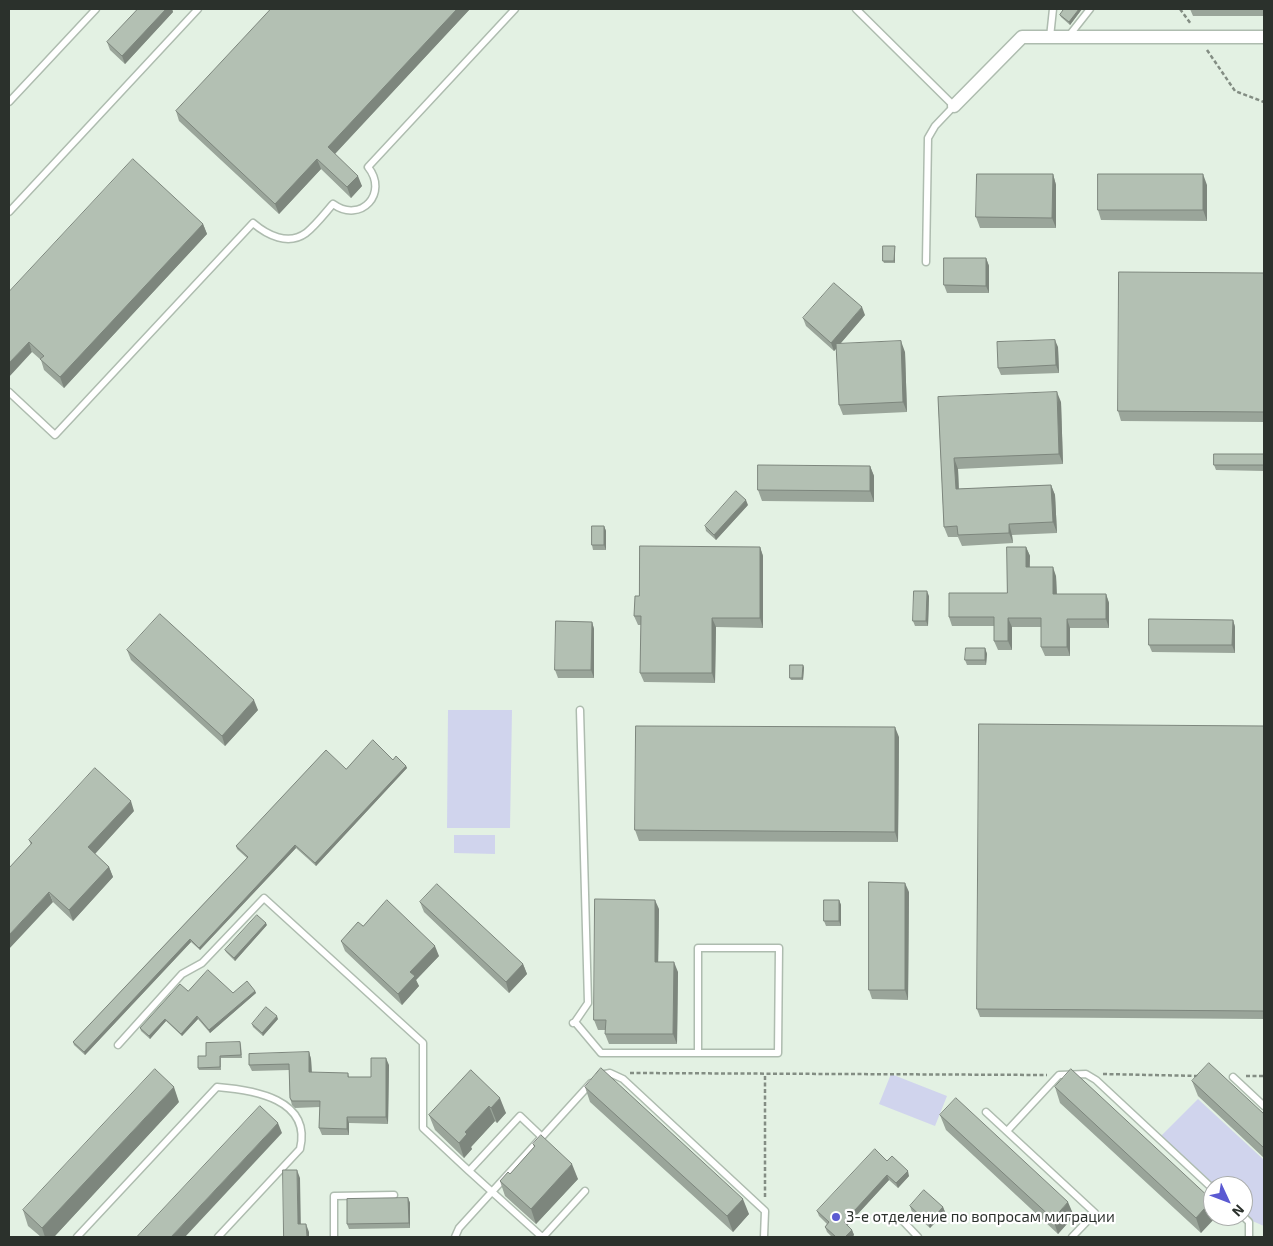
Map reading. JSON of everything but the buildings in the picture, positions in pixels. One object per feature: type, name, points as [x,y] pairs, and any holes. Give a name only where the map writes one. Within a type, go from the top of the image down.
[{"type":"street","points":[[954,106],[1022,36],[1264,37]]},
{"type":"lane","points":[[9,102],[96,9]]},
{"type":"lane","points":[[9,212],[198,9]]},
{"type":"lane","points":[[9,392],[55,435],[253,223],[266,233],[277,238],[293,238],[306,234],[333,204],[346,210],[360,209],[366,205],[374,194],[376,186],[375,179],[368,167],[515,9]]},
{"type":"lane","points":[[856,9],[954,106],[935,126],[928,138],[926,153],[926,262]]},
{"type":"lane","points":[[1050,36],[1053,9]]},
{"type":"lane","points":[[1068,36],[1090,9]]},
{"type":"lane","points":[[580,710],[588,1002],[573,1023],[601,1053],[778,1053],[779,948],[698,948],[698,1052]]},
{"type":"lane","points":[[118,1045],[182,974],[202,963],[264,898],[423,1042],[423,1128],[492,1192],[543,1237],[585,1191]]},
{"type":"lane","points":[[455,1237],[458,1228],[595,1079],[601,1074],[610,1073],[623,1079],[765,1211],[764,1237]]},
{"type":"lane","points":[[1007,1131],[1059,1075],[1086,1074],[1096,1080],[1203,1179]]},
{"type":"lane","points":[[1233,1077],[1264,1106]]},
{"type":"lane","points":[[77,1237],[217,1087],[246,1090],[269,1097],[286,1106],[300,1122],[303,1138],[300,1149],[218,1237]]},
{"type":"lane","points":[[986,1112],[1095,1213],[1072,1237]]},
{"type":"lane","points":[[469,1171],[520,1116],[542,1137]]},
{"type":"lane","points":[[334,1237],[334,1196],[394,1195]]},
{"type":"lane","points":[[901,1220],[918,1237]]},
{"type":"path","points":[[1180,9],[1235,91],[1264,102]]},
{"type":"path","points":[[610,1073],[1059,1075]]},
{"type":"path","points":[[765,1074],[765,1211]]},
{"type":"path","points":[[1086,1074],[1202,1076]]},
{"type":"path","points":[[1233,1077],[1264,1076]]},
{"type":"shaded area","points":[[448,710],[512,710],[510,828],[447,828]]},
{"type":"shaded area","points":[[454,835],[495,835],[495,854],[454,853]]},
{"type":"shaded area","points":[[891,1074],[947,1096],[935,1126],[879,1104]]},
{"type":"shaded area","points":[[1198,1099],[1264,1160],[1264,1226],[1253,1221],[1253,1176],[1203,1177],[1160,1137]]},
{"type":"place","name":"3-е отделение по вопросам миграции","points":[[836,1217]]}]
